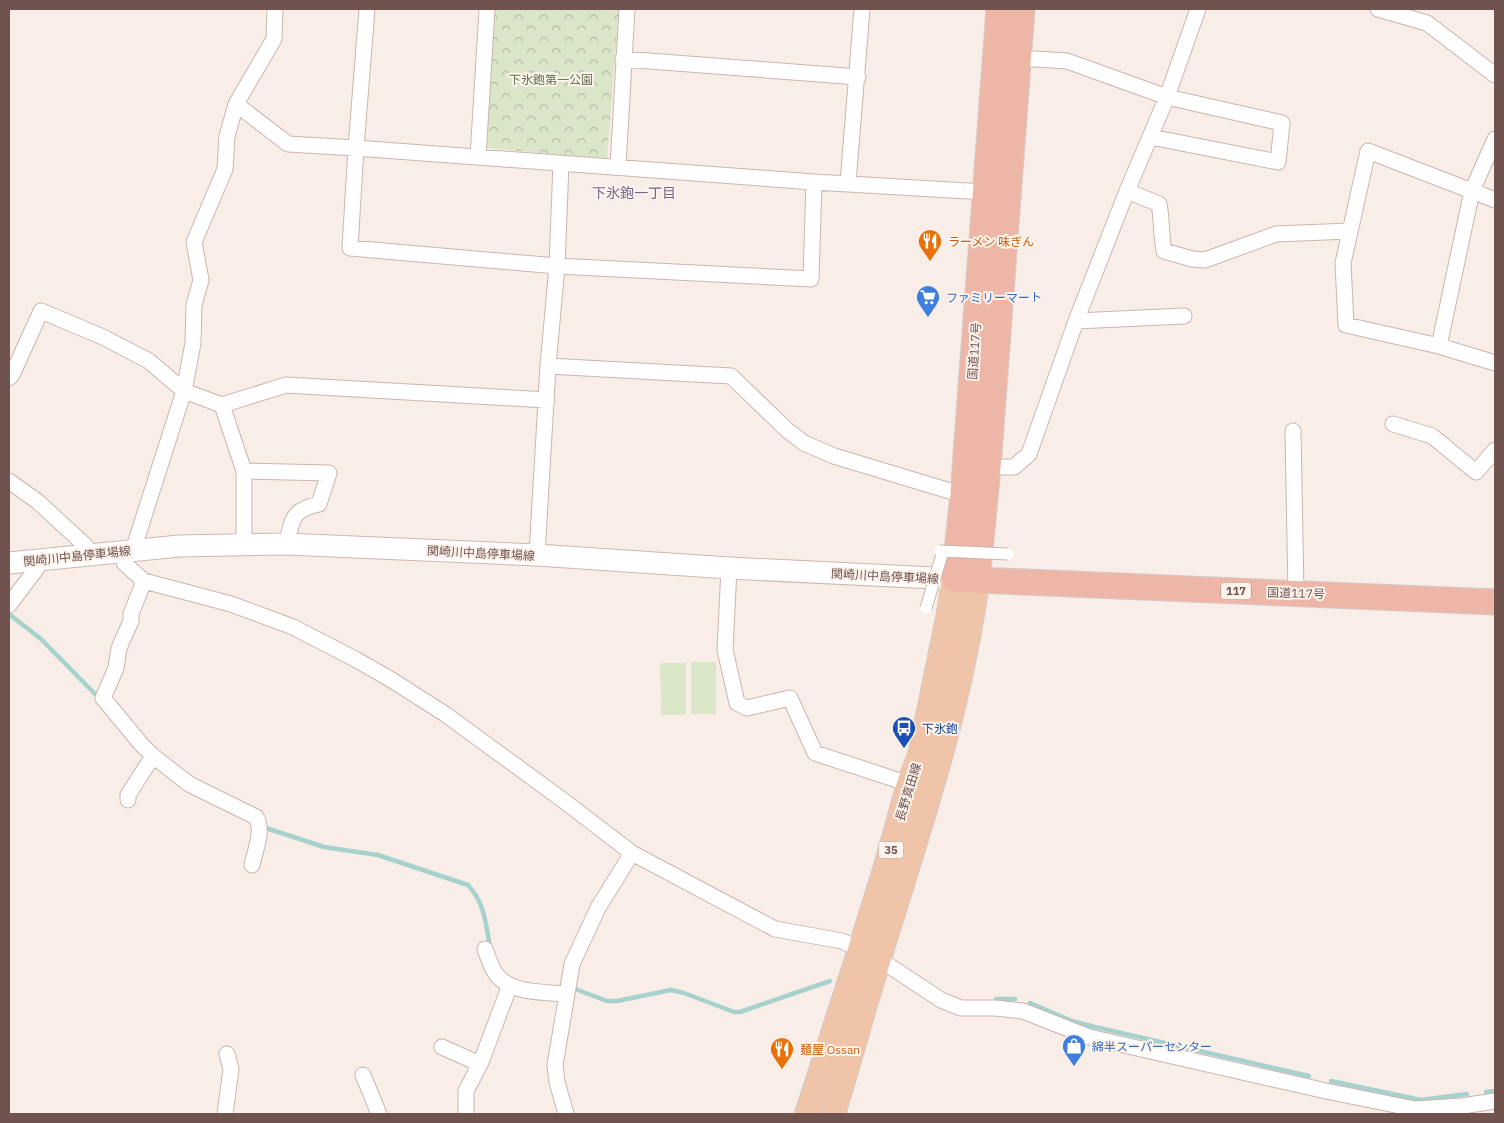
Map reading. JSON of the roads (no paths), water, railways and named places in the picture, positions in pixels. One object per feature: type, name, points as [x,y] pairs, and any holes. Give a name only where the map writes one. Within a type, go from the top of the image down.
[{"type":"highway","name":"国道117号","points":[[965,580],[964,495],[999,9]]},
{"type":"highway","name":"国道117号","points":[[965,580],[988,467],[1022,9]]},
{"type":"highway","name":"国道117号","points":[[965,580],[1495,602]]},
{"type":"main road","name":"関崎川中島停車場線","points":[[9,563],[179,546],[286,544],[537,555],[729,568],[965,580]]},
{"type":"main road","name":"長野真田線","points":[[832,1114],[859,1030],[870,955],[886,870],[909,784],[920,755],[950,613],[965,580]]},
{"type":"main road","name":"長野真田線","points":[[806,1114],[917,841],[949,727],[972,618],[965,580]]},
{"type":"street","points":[[275,9],[274,39],[236,104],[227,136],[225,169],[194,242],[201,280],[194,305],[193,343],[184,391],[136,541],[124,563],[144,581],[231,604],[293,627],[356,659],[445,714],[632,853],[775,929],[842,941],[870,955],[941,1000],[961,1008],[1023,1010],[1089,1037],[1326,1091],[1415,1109],[1462,1106],[1495,1101]]},
{"type":"street","points":[[367,9],[350,248],[557,266],[811,279],[814,182]]},
{"type":"street","points":[[478,157],[488,9]]},
{"type":"street","points":[[618,166],[627,9]]},
{"type":"street","points":[[848,183],[862,9]]},
{"type":"street","points":[[988,467],[1014,466],[1029,454],[1076,321],[1167,97],[1198,9]]},
{"type":"street","points":[[1378,9],[1427,23],[1495,75]]},
{"type":"street","points":[[1019,58],[1067,61],[1167,97],[1282,123],[1278,162],[1151,137]]},
{"type":"street","points":[[623,59],[858,77]]},
{"type":"street","points":[[236,104],[288,144],[618,166],[814,182],[985,192]]},
{"type":"street","points":[[1439,346],[1472,190],[1495,140]]},
{"type":"street","points":[[1495,200],[1368,151],[1343,263],[1346,324],[1439,346],[1495,363]]},
{"type":"street","points":[[537,555],[548,366],[557,266],[561,163]]},
{"type":"street","points":[[1128,191],[1159,204],[1161,214],[1160,233],[1164,251],[1192,259],[1205,260],[1276,234],[1350,231]]},
{"type":"street","points":[[9,378],[27,345],[42,311],[103,337],[149,361],[184,391],[222,405],[286,385],[547,400]]},
{"type":"street","points":[[1076,321],[1184,316]]},
{"type":"street","points":[[548,366],[731,376],[787,430],[804,443],[834,456],[964,495]]},
{"type":"street","points":[[222,405],[244,471],[244,544]]},
{"type":"street","points":[[1393,424],[1432,436],[1476,472],[1495,450]]},
{"type":"street","points":[[1293,432],[1296,593]]},
{"type":"street","points":[[244,471],[329,473],[319,504],[305,507],[296,513],[286,544]]},
{"type":"street","points":[[9,481],[37,501],[86,546],[85,555]]},
{"type":"street","points":[[926,608],[941,551],[1008,554]]},
{"type":"street","points":[[9,604],[37,568],[36,561]]},
{"type":"street","points":[[729,568],[725,650],[737,703],[747,708],[790,698],[815,753],[909,784]]},
{"type":"street","points":[[144,581],[131,614],[131,621],[119,648],[116,668],[103,698],[140,744],[188,784],[256,816],[259,827],[252,865]]},
{"type":"street","points":[[128,800],[128,794],[153,756]]},
{"type":"street","points":[[566,1114],[557,1082],[555,1065],[572,964],[598,908],[632,853]]},
{"type":"street","points":[[485,949],[496,975],[510,985],[520,990],[567,994]]},
{"type":"street","points":[[466,1114],[466,1091],[480,1064],[510,985]]},
{"type":"street","points":[[442,1047],[480,1064]]},
{"type":"street","points":[[225,1114],[231,1069],[227,1054]]},
{"type":"street","points":[[364,1075],[379,1114]]},
{"type":"waterway","points":[[9,614],[41,639],[99,698]]},
{"type":"waterway","points":[[263,827],[324,847],[378,855],[468,885],[474,892],[481,907],[490,948]]},
{"type":"waterway","points":[[575,989],[607,1001],[617,1001],[671,990],[734,1012],[740,1012],[830,981]]},
{"type":"waterway","points":[[996,999],[1015,999]]},
{"type":"waterway","points":[[1030,1003],[1072,1021],[1309,1076]]},
{"type":"waterway","points":[[1331,1081],[1421,1100],[1467,1094]]},
{"type":"waterway","points":[[1486,1092],[1495,1091]]},
{"type":"place","name":"ラーメン 味ぎん","points":[[930,262]]},
{"type":"place","name":"ファミリーマート","points":[[928,318]]},
{"type":"place","name":"下氷鉋","points":[[904,749]]},
{"type":"place","name":"綿半スーパーセンター","points":[[1074,1067]]},
{"type":"place","name":"麺屋 Ossan","points":[[782,1070]]},
{"type":"district","name":"下氷鉋一丁目","points":[[634,193]]},
{"type":"park label","name":"下氷鉋第一公園","points":[[551,79]]}]
